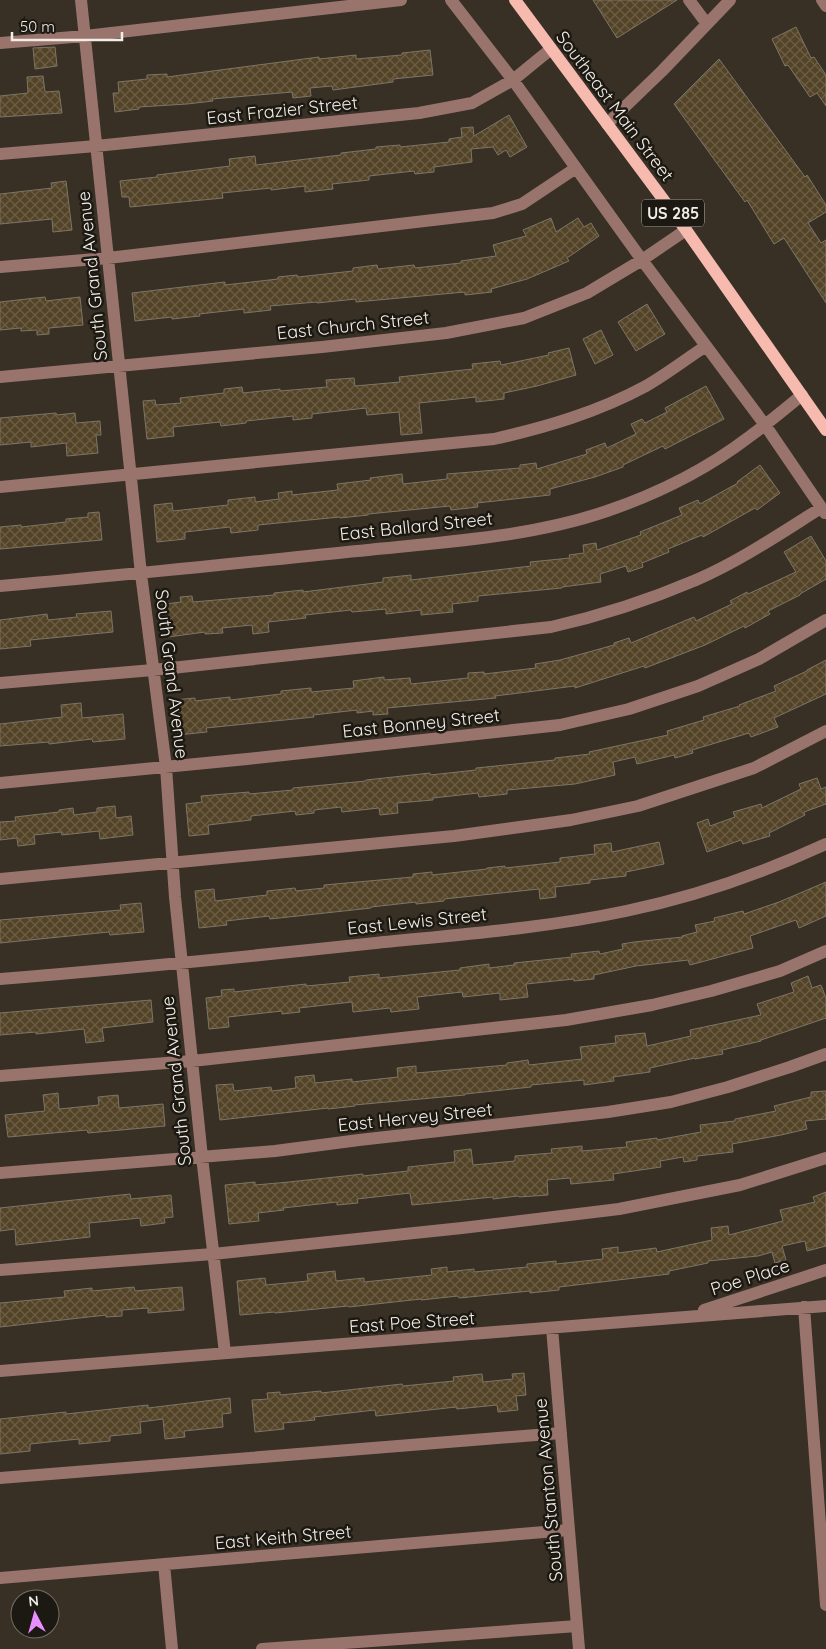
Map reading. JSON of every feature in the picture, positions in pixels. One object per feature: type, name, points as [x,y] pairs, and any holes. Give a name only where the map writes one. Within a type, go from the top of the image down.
[{"type":"main road","name":"Southeast Main Street","points":[[514,0],[686,230],[826,430]]},
{"type":"street","name":"South Grand Avenue","points":[[81,0],[130,475],[166,767],[172,864],[202,1157],[226,1354]]},
{"type":"street","points":[[0,44],[401,0]]},
{"type":"street","points":[[0,683],[153,670],[551,627],[587,619],[633,604],[697,579],[824,511],[765,425],[642,260],[513,80],[451,0]]},
{"type":"street","points":[[689,0],[707,24]]},
{"type":"street","points":[[607,124],[662,71],[730,0]]},
{"type":"street","points":[[822,0],[826,6]]},
{"type":"street","name":"East Frazier Street","points":[[0,154],[419,113],[472,104],[513,80],[551,49]]},
{"type":"street","points":[[0,267],[108,258],[493,213],[522,204],[576,168]]},
{"type":"street","name":"East Church Street","points":[[0,377],[119,367],[446,333],[524,318],[587,293],[642,260],[686,230]]},
{"type":"street","points":[[0,487],[494,439],[541,428],[588,413],[646,386],[706,346]]},
{"type":"street","name":"East Ballard Street","points":[[0,586],[141,574],[487,537],[548,527],[607,511],[660,490],[706,466],[748,438],[802,395]]},
{"type":"street","name":"East Bonney Street","points":[[0,783],[247,760],[560,725],[629,709],[698,686],[760,659],[826,620]]},
{"type":"street","points":[[0,879],[454,836],[571,820],[638,806],[754,768],[826,731]]},
{"type":"street","name":"East Lewis Street","points":[[0,979],[182,963],[501,930],[626,911],[745,877],[786,863],[826,844]]},
{"type":"street","points":[[0,1076],[192,1061],[566,1020],[720,989],[780,971],[826,951]]},
{"type":"street","name":"East Hervey Street","points":[[0,1173],[275,1151],[608,1112],[671,1102],[728,1087],[826,1054]]},
{"type":"street","points":[[0,1270],[213,1254],[462,1228],[619,1209],[740,1185],[826,1158]]},
{"type":"street","name":"Poe Place","points":[[684,1317],[826,1270]]},
{"type":"street","name":"East Poe Street","points":[[0,1371],[826,1306]]},
{"type":"street","points":[[804,1307],[826,1605]]},
{"type":"street","name":"South Stanton Avenue","points":[[552,1328],[579,1649]]},
{"type":"street","points":[[0,1478],[560,1433]]},
{"type":"street","name":"East Keith Street","points":[[0,1578],[568,1530]]},
{"type":"street","points":[[164,1564],[172,1649]]},
{"type":"street","points":[[262,1649],[577,1626]]},
{"type":"building","points":[[593,0],[677,0],[617,38]]},
{"type":"building","points":[[796,27],[811,58],[814,57],[826,75],[826,106],[817,93],[810,97],[788,65],[785,66],[772,39]]},
{"type":"building","points":[[55,47],[57,66],[35,69],[33,48]]},
{"type":"building","points":[[430,50],[433,75],[393,79],[393,82],[333,90],[332,86],[310,88],[311,96],[293,98],[292,92],[212,99],[213,101],[187,104],[139,107],[139,109],[115,112],[113,93],[119,93],[118,82],[147,79],[147,75],[167,74],[167,77],[319,57],[319,59],[356,55],[356,59],[402,55],[402,53]]},
{"type":"building","points":[[719,59],[805,177],[807,175],[826,205],[826,212],[808,223],[821,243],[826,240],[826,303],[784,238],[774,244],[747,200],[745,202],[674,104]]},
{"type":"building","points":[[43,76],[45,92],[59,91],[62,113],[0,117],[0,96],[28,93],[27,77]]},
{"type":"building","points":[[509,115],[527,147],[510,157],[506,150],[498,155],[493,147],[471,149],[472,162],[434,167],[434,172],[415,174],[414,171],[369,176],[369,180],[332,184],[333,189],[305,192],[305,186],[271,190],[271,188],[222,193],[223,198],[130,207],[129,197],[122,197],[120,181],[230,166],[229,159],[255,156],[256,165],[341,155],[341,153],[376,149],[376,147],[400,145],[400,147],[449,142],[449,139],[462,137],[461,128],[473,127],[474,136]]},
{"type":"building","points":[[66,181],[72,230],[53,232],[52,219],[0,224],[0,194],[52,188],[51,183]]},
{"type":"building","points":[[551,218],[556,232],[578,218],[584,227],[591,223],[599,236],[567,258],[569,261],[527,279],[491,289],[492,292],[465,295],[465,292],[356,302],[356,299],[317,302],[270,306],[271,310],[244,313],[244,309],[199,314],[200,316],[135,321],[132,293],[225,282],[225,285],[278,279],[278,277],[297,275],[298,277],[353,271],[353,268],[377,265],[378,269],[414,265],[415,268],[461,263],[461,261],[496,256],[493,245],[526,236],[523,230]]},
{"type":"building","points":[[45,297],[46,301],[80,297],[83,325],[49,328],[49,334],[37,335],[37,330],[21,331],[21,328],[0,330],[0,302]]},
{"type":"building","points":[[647,304],[665,334],[636,351],[618,322]]},
{"type":"building","points":[[601,330],[613,355],[595,364],[583,339]]},
{"type":"building","points":[[569,348],[576,375],[504,393],[504,399],[476,402],[476,397],[419,403],[422,433],[401,435],[399,412],[367,415],[366,408],[312,414],[312,418],[293,420],[293,416],[246,421],[246,423],[221,426],[220,422],[173,427],[174,436],[147,439],[143,401],[155,400],[156,405],[181,403],[180,398],[224,393],[224,389],[242,387],[243,393],[327,387],[326,380],[354,378],[355,386],[400,382],[399,377],[473,369],[472,364],[500,361],[501,365],[549,355],[548,353]]},
{"type":"building","points":[[706,386],[724,419],[665,449],[663,446],[623,465],[623,467],[550,489],[550,495],[477,503],[478,507],[451,510],[450,506],[258,525],[258,530],[231,533],[230,527],[185,532],[185,539],[157,542],[154,505],[172,503],[173,511],[228,505],[228,500],[255,497],[255,502],[279,499],[278,493],[292,491],[292,495],[338,490],[337,484],[402,474],[403,484],[447,479],[447,474],[520,468],[520,465],[536,463],[537,469],[587,454],[586,450],[605,443],[607,448],[636,434],[631,424],[642,419],[645,423],[667,412],[665,408]]},
{"type":"building","points":[[56,413],[57,415],[75,413],[76,423],[100,421],[101,435],[96,435],[98,453],[67,456],[66,443],[31,447],[31,442],[0,445],[0,418]]},
{"type":"building","points":[[760,465],[780,493],[757,510],[755,508],[703,537],[702,535],[668,549],[669,552],[642,563],[643,567],[628,572],[626,566],[600,574],[601,582],[562,588],[478,596],[478,601],[452,604],[453,612],[421,615],[421,610],[386,614],[386,609],[352,612],[351,610],[305,615],[306,618],[268,622],[269,632],[253,634],[252,625],[222,628],[223,633],[205,634],[205,632],[168,637],[165,604],[181,602],[180,597],[192,596],[193,602],[274,595],[274,593],[303,590],[303,592],[383,582],[383,578],[411,575],[411,580],[531,566],[530,562],[570,558],[569,555],[584,553],[583,545],[596,543],[597,550],[641,535],[640,532],[682,515],[679,508],[698,500],[700,504],[738,483]]},
{"type":"building","points":[[99,512],[102,540],[0,549],[0,527],[21,525],[21,527],[66,522],[66,519],[88,517],[88,513]]},
{"type":"building","points":[[811,536],[826,561],[826,579],[768,611],[770,614],[745,628],[744,626],[705,645],[645,668],[644,666],[575,688],[575,686],[495,696],[496,698],[387,708],[388,714],[373,715],[373,711],[357,713],[357,710],[313,715],[314,717],[206,728],[207,732],[178,735],[174,700],[195,698],[195,701],[230,697],[230,700],[281,694],[281,691],[311,688],[311,692],[354,688],[353,681],[384,677],[384,680],[410,678],[411,684],[468,678],[468,673],[484,672],[484,674],[536,668],[535,664],[560,660],[614,645],[614,643],[629,638],[631,643],[694,617],[696,621],[732,604],[730,601],[747,592],[748,594],[796,572],[784,552]]},
{"type":"building","points":[[111,611],[113,632],[30,640],[31,646],[0,649],[0,620],[47,614],[48,620],[77,617],[76,614]]},
{"type":"building","points":[[826,660],[826,694],[774,718],[778,727],[751,737],[749,733],[692,750],[693,753],[675,758],[674,755],[637,764],[635,757],[613,762],[615,775],[575,784],[507,790],[507,794],[479,797],[478,793],[397,803],[398,813],[380,815],[379,808],[342,812],[341,807],[314,810],[314,813],[296,815],[295,811],[251,816],[251,820],[208,825],[209,834],[189,836],[186,804],[202,802],[201,796],[293,790],[293,788],[430,773],[430,775],[476,770],[476,768],[555,760],[555,758],[590,754],[589,752],[668,735],[667,731],[704,720],[703,717],[740,706],[776,691],[774,686]]},
{"type":"building","points":[[81,703],[82,718],[123,714],[125,739],[93,742],[92,739],[49,744],[49,742],[0,746],[0,724],[62,717],[61,705]]},
{"type":"building","points":[[817,778],[821,789],[826,787],[826,804],[804,812],[805,815],[769,833],[770,836],[743,844],[741,840],[707,852],[697,823],[708,819],[710,826],[735,817],[733,812],[761,804],[762,808],[801,789],[799,784]]},
{"type":"building","points":[[115,806],[116,818],[131,816],[133,835],[100,839],[99,831],[62,835],[61,832],[34,835],[35,844],[18,846],[17,838],[0,840],[0,822],[16,821],[15,817],[59,812],[59,810],[73,808],[74,815],[97,812],[97,808]]},
{"type":"building","points":[[659,842],[664,864],[626,872],[626,876],[590,880],[590,883],[555,887],[556,897],[540,899],[539,889],[270,919],[269,916],[226,921],[227,925],[199,928],[195,891],[214,889],[215,901],[267,895],[267,891],[295,888],[296,891],[324,888],[324,885],[413,877],[413,874],[432,872],[432,875],[505,866],[505,868],[560,862],[560,858],[595,854],[594,845],[611,843],[612,852]]},
{"type":"building","points":[[826,882],[826,916],[799,928],[796,920],[750,936],[753,948],[690,965],[688,960],[636,966],[594,975],[594,979],[526,984],[528,997],[500,1000],[500,993],[463,997],[462,992],[417,997],[419,1009],[391,1012],[390,1008],[353,1012],[352,1002],[299,1008],[300,1012],[282,1014],[282,1011],[228,1017],[229,1027],[209,1029],[206,998],[222,996],[221,990],[234,989],[234,992],[306,984],[306,986],[350,982],[349,977],[379,974],[379,978],[460,970],[460,968],[489,964],[489,968],[514,965],[514,963],[572,957],[571,954],[599,951],[600,954],[623,949],[622,944],[683,937],[697,932],[695,925],[715,921],[714,918],[743,911],[744,914],[779,902]]},
{"type":"building","points":[[141,903],[144,932],[110,935],[109,932],[0,943],[0,920],[121,910],[120,905]]},
{"type":"building","points":[[808,976],[812,988],[821,985],[826,998],[826,1018],[761,1041],[722,1050],[723,1054],[650,1068],[650,1072],[613,1077],[614,1081],[584,1085],[584,1080],[531,1085],[531,1087],[465,1095],[220,1120],[216,1085],[233,1084],[234,1091],[271,1087],[272,1091],[296,1088],[295,1077],[314,1075],[315,1083],[352,1079],[352,1082],[398,1077],[397,1068],[416,1066],[416,1073],[507,1065],[507,1063],[528,1060],[529,1065],[582,1059],[580,1047],[616,1043],[615,1036],[645,1033],[647,1046],[691,1036],[690,1030],[761,1015],[757,1004],[794,992],[791,983]]},
{"type":"building","points":[[151,1000],[153,1022],[102,1028],[104,1041],[86,1043],[84,1029],[36,1034],[36,1032],[0,1035],[0,1013]]},
{"type":"building","points":[[826,1091],[826,1119],[805,1121],[807,1129],[732,1144],[733,1152],[697,1156],[697,1160],[684,1162],[683,1157],[660,1161],[661,1167],[613,1174],[614,1180],[571,1184],[570,1178],[547,1180],[548,1195],[493,1199],[493,1197],[412,1205],[410,1193],[357,1199],[358,1203],[337,1205],[337,1202],[283,1208],[284,1210],[258,1213],[259,1221],[229,1224],[225,1185],[255,1182],[255,1185],[408,1171],[408,1167],[455,1162],[454,1151],[471,1149],[473,1165],[515,1161],[515,1156],[552,1153],[551,1149],[582,1146],[582,1151],[627,1147],[626,1142],[657,1138],[657,1140],[701,1132],[700,1125],[735,1121],[735,1119],[776,1111],[774,1106],[811,1097],[811,1092]]},
{"type":"building","points":[[58,1093],[59,1109],[99,1105],[98,1097],[118,1095],[119,1108],[163,1104],[165,1126],[88,1133],[87,1130],[8,1137],[5,1115],[45,1111],[43,1095]]},
{"type":"building","points":[[826,1192],[826,1246],[807,1251],[805,1241],[782,1246],[786,1260],[775,1263],[772,1252],[758,1256],[708,1261],[708,1263],[669,1271],[669,1274],[559,1287],[559,1290],[459,1298],[458,1296],[240,1315],[237,1281],[265,1278],[266,1285],[308,1281],[307,1274],[335,1271],[336,1281],[364,1278],[364,1282],[432,1275],[431,1269],[447,1267],[447,1272],[474,1269],[474,1272],[527,1267],[527,1264],[556,1261],[556,1264],[603,1259],[602,1249],[618,1247],[618,1253],[656,1248],[657,1252],[712,1240],[711,1228],[728,1226],[729,1235],[783,1221],[780,1210],[815,1202],[813,1197]]},
{"type":"building","points":[[130,1194],[131,1199],[171,1195],[173,1217],[164,1218],[165,1223],[141,1226],[140,1218],[89,1223],[90,1237],[16,1245],[15,1229],[0,1231],[0,1208]]},
{"type":"building","points":[[134,1287],[135,1291],[182,1287],[184,1310],[148,1313],[148,1308],[122,1310],[122,1316],[106,1317],[106,1315],[0,1327],[0,1303],[65,1297],[64,1291],[92,1288],[92,1291]]},
{"type":"building","points":[[524,1373],[526,1395],[516,1396],[518,1410],[498,1412],[497,1405],[457,1409],[456,1407],[376,1416],[375,1410],[314,1417],[315,1420],[283,1423],[284,1429],[255,1432],[252,1400],[268,1399],[267,1393],[280,1392],[280,1395],[321,1391],[321,1393],[402,1384],[403,1386],[454,1381],[453,1377],[482,1374],[483,1382],[513,1379],[512,1374]]},
{"type":"building","points":[[230,1398],[231,1413],[222,1414],[223,1427],[184,1431],[185,1437],[165,1439],[163,1419],[140,1422],[141,1433],[110,1436],[110,1441],[79,1444],[79,1439],[30,1444],[30,1451],[0,1454],[0,1419],[148,1405],[148,1408]]}]
